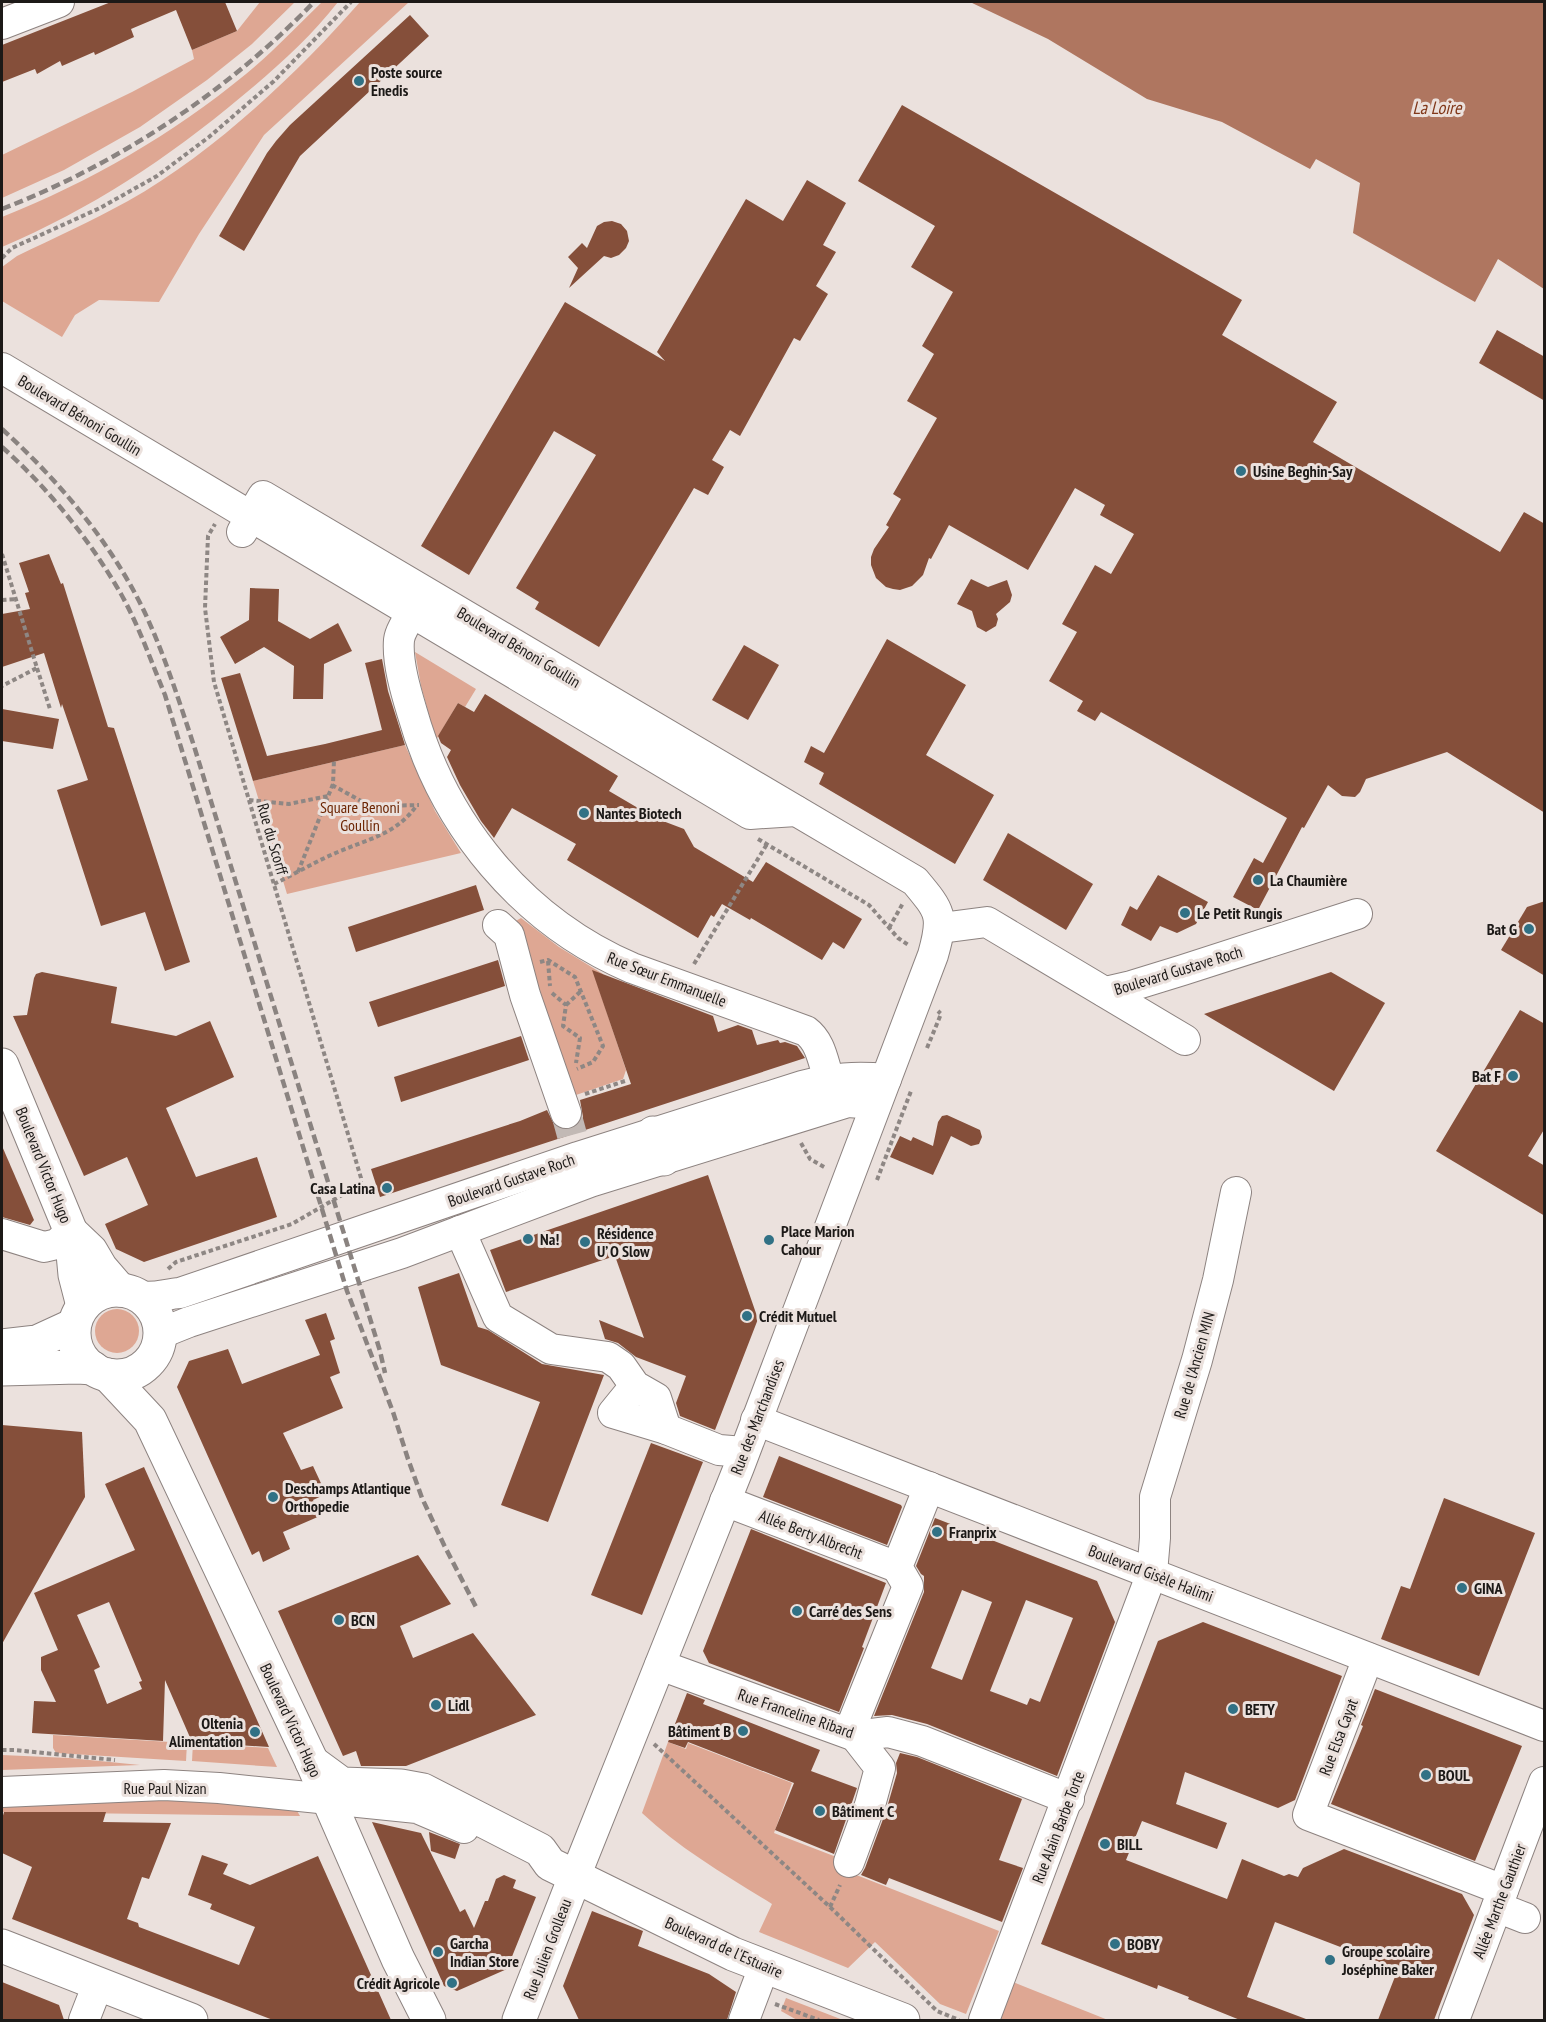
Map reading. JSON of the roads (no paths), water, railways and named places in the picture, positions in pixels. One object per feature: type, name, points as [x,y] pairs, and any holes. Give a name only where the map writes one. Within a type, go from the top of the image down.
[{"type":"main road","name":"Boulevard Victor Hugo","points":[[2,1065],[71,1232],[79,1315]]},
{"type":"main road","name":"Boulevard Victor Hugo","points":[[71,1232],[91,1251],[101,1268],[130,1293]]},
{"type":"main road","points":[[2,1346],[37,1342],[79,1315],[89,1300],[104,1292],[130,1293],[147,1302],[157,1318],[155,1348],[139,1369],[132,1373],[101,1372],[78,1367],[2,1369]]},
{"type":"main road","points":[[79,1315],[76,1345],[86,1362],[101,1372]]},
{"type":"main road","name":"Boulevard Victor Hugo","points":[[150,1420],[155,1348]]},
{"type":"main road","name":"Boulevard Victor Hugo","points":[[101,1372],[150,1420],[312,1762],[398,1959],[429,2020]]},
{"type":"main road","name":"Boulevard de l'Estuaire","points":[[312,1762],[342,1784],[401,1786],[432,1794],[540,1850],[563,1870],[710,1944],[754,1994],[903,2020]]},
{"type":"main road","name":"Rue Julien Grolleau","points":[[519,2020],[563,1870]]},
{"type":"main road","points":[[2,1946],[184,2019]]},
{"type":"street","points":[[4,23],[59,2]]},
{"type":"street","name":"Boulevard Bénoni Goullin","points":[[2,368],[243,515],[413,612],[750,814],[796,810]]},
{"type":"street","name":"Boulevard Bénoni Goullin","points":[[243,515],[796,810],[915,881],[935,904],[928,946]]},
{"type":"street","name":"Rue Sœur Emmanuelle","points":[[413,612],[399,639],[404,681],[424,753],[431,800],[473,841],[515,890],[544,916],[604,956],[806,1031],[821,1050],[829,1079]]},
{"type":"street","name":"Boulevard Gustave Roch","points":[[928,946],[987,922],[1105,992],[1131,987],[1357,914]]},
{"type":"street","points":[[498,926],[508,935],[525,995],[571,1098]]},
{"type":"street","name":"Rue des Marchandises","points":[[563,1870],[660,1665],[725,1501],[881,1091],[928,946]]},
{"type":"street","points":[[1105,992],[1185,1040]]},
{"type":"street","name":"Boulevard Gustave Roch","points":[[155,1348],[169,1330],[189,1322],[402,1253],[590,1182],[658,1146],[829,1079],[855,1076],[881,1091]]},
{"type":"street","name":"Boulevard Gustave Roch","points":[[130,1293],[152,1298],[180,1293],[571,1098],[658,1146],[848,1102],[881,1091]]},
{"type":"street","name":"Rue de l'Ancien MIN","points":[[1152,1573],[1155,1497],[1197,1360],[1218,1280],[1236,1192]]},
{"type":"street","points":[[460,1231],[498,1317],[550,1349],[608,1357],[621,1366],[635,1386],[656,1398],[666,1429],[719,1450],[744,1452]]},
{"type":"street","points":[[2,1234],[44,1247],[57,1244],[71,1232]]},
{"type":"street","name":"Boulevard Gisèle Halimi","points":[[756,1420],[1545,1726]]},
{"type":"street","points":[[849,1862],[870,1805],[880,1768],[855,1736],[854,1720],[908,1586],[897,1567],[929,1487]]},
{"type":"street","name":"Allée Berty Albrecht","points":[[725,1501],[897,1567]]},
{"type":"street","name":"Rue Alain Barbe Torte","points":[[984,2020],[1069,1799],[1152,1573]]},
{"type":"street","name":"Rue Elsa Cayat","points":[[1368,1658],[1308,1815],[1500,1898]]},
{"type":"street","name":"Rue Franceline Ribard","points":[[660,1665],[855,1736],[888,1732],[922,1741],[1069,1799]]},
{"type":"street","name":"Allée Marthe Gauthier","points":[[1454,2020],[1545,1782]]},
{"type":"street","name":"Rue Paul Nizan","points":[[2,1792],[164,1785],[328,1798]]},
{"type":"street","name":"Boulevard de l'Estuaire","points":[[328,1798],[417,1808],[444,1818],[534,1861],[563,1870]]},
{"type":"street","points":[[1500,1898],[1525,1918]]},
{"type":"street","points":[[84,2020],[98,1984]]},
{"type":"water","name":"La Loire","points":[[970,2],[1544,2],[1544,289],[1498,259],[1475,302],[1353,233],[1360,183],[1316,159],[1310,169],[1222,122],[1147,99],[1048,39]]},
{"type":"tunnel","points":[[566,1113],[572,1135]]},
{"type":"railway","points":[[2,209],[87,170],[169,122],[245,66],[314,2]]},
{"type":"railway","points":[[2,429],[44,470],[100,537],[131,587],[159,646],[194,746],[385,1373]]},
{"type":"railway","points":[[2,447],[52,497],[82,535],[109,574],[134,618],[165,695],[347,1291],[393,1412],[422,1498],[477,1609]]},
{"type":"place","name":"Poste source Enedis","points":[[359,81]]},
{"type":"place","name":"Usine Beghin-Say","points":[[1241,471]]},
{"type":"place","name":"Nantes Biotech","points":[[584,813]]},
{"type":"place","name":"La Chaumière","points":[[1258,880]]},
{"type":"place","name":"Le Petit Rungis","points":[[1185,913]]},
{"type":"place","name":"Bat G","points":[[1529,929]]},
{"type":"place","name":"Bat F","points":[[1513,1076]]},
{"type":"place","name":"Casa Latina","points":[[387,1188]]},
{"type":"place","name":"Na!","points":[[528,1239]]},
{"type":"place","name":"Place Marion Cahour","points":[[769,1240]]},
{"type":"place","name":"Résidence U’ O Slow","points":[[585,1242]]},
{"type":"place","name":"Crédit Mutuel","points":[[747,1316]]},
{"type":"place","name":"Deschamps Atlantique Orthopedie","points":[[273,1497]]},
{"type":"place","name":"Franprix","points":[[937,1532]]},
{"type":"place","name":"GINA","points":[[1462,1588]]},
{"type":"place","name":"Carré des Sens","points":[[797,1611]]},
{"type":"place","name":"BCN","points":[[339,1620]]},
{"type":"place","name":"Lidl","points":[[436,1705]]},
{"type":"place","name":"BETY","points":[[1233,1709]]},
{"type":"place","name":"Bâtiment B","points":[[743,1731]]},
{"type":"place","name":"Oltenia Alimentation","points":[[255,1732]]},
{"type":"place","name":"BOUL","points":[[1426,1775]]},
{"type":"place","name":"Bâtiment C","points":[[820,1811]]},
{"type":"place","name":"BILL","points":[[1105,1844]]},
{"type":"place","name":"BOBY","points":[[1115,1944]]},
{"type":"place","name":"Garcha Indian Store","points":[[438,1952]]},
{"type":"place","name":"Groupe scolaire Joséphine Baker","points":[[1330,1960]]},
{"type":"place","name":"Crédit Agricole","points":[[452,1983]]},
{"type":"park label","name":"Square Benoni Goullin","points":[[360,816]]}]
